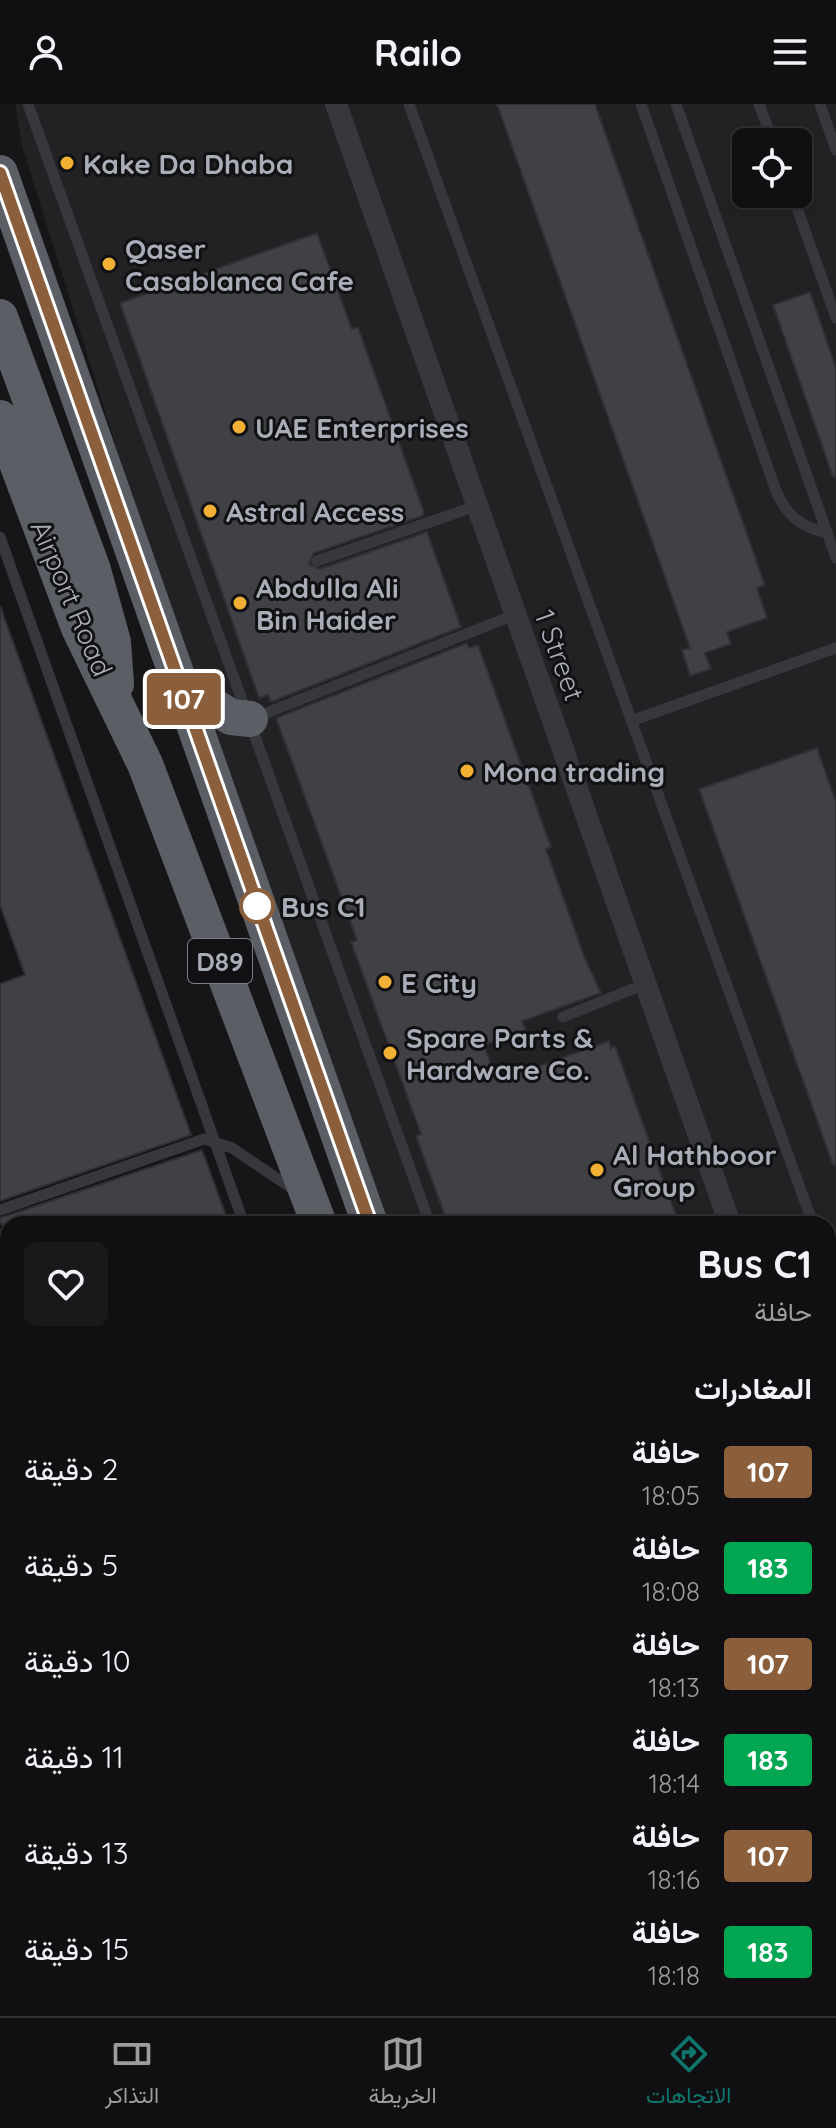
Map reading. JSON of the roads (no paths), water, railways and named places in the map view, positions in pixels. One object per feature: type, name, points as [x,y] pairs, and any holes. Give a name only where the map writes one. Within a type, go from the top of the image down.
[{"type":"highway","name":"D89","points":[[0,173],[367,1216]]},
{"type":"highway","points":[[0,317],[103,603],[113,642],[117,700]]},
{"type":"highway","name":"Airport Road","points":[[0,418],[79,628],[117,700],[145,764],[315,1213]]},
{"type":"highway","points":[[178,684],[231,717],[250,719]]},
{"type":"street","name":"1 Street","points":[[336,104],[727,1216]]},
{"type":"lane","points":[[28,104],[427,1216]]},
{"type":"lane","points":[[409,104],[810,1216]]},
{"type":"lane","points":[[641,104],[779,499],[795,521],[827,533]]},
{"type":"lane","points":[[676,104],[836,558]]},
{"type":"lane","points":[[759,104],[768,128]]},
{"type":"lane","points":[[820,104],[836,150]]},
{"type":"lane","points":[[797,208],[836,318]]},
{"type":"lane","points":[[317,561],[476,506]]},
{"type":"lane","points":[[0,537],[241,1216]]},
{"type":"lane","points":[[250,719],[514,615]]},
{"type":"lane","points":[[631,721],[836,648]]},
{"type":"lane","points":[[563,1017],[645,984]]},
{"type":"lane","points":[[0,1210],[195,1141],[213,1140],[232,1148],[315,1213]]},
{"type":"place","name":"Kake Da Dhaba","points":[[67,163]]},
{"type":"place","name":"Qaser Casablanca Cafe","points":[[109,264]]},
{"type":"place","name":"UAE Enterprises","points":[[239,427]]},
{"type":"place","name":"Astral Access","points":[[210,511]]},
{"type":"place","name":"Abdulla Ali Bin Haider","points":[[240,603]]},
{"type":"place","name":"Mona trading","points":[[467,771]]},
{"type":"place","name":"Bus C1","points":[[257,906]]},
{"type":"place","name":"E City","points":[[385,982]]},
{"type":"place","name":"Spare Parts & Hardware Co.","points":[[390,1053]]},
{"type":"place","name":"Al Hathboor Group","points":[[597,1170]]}]
